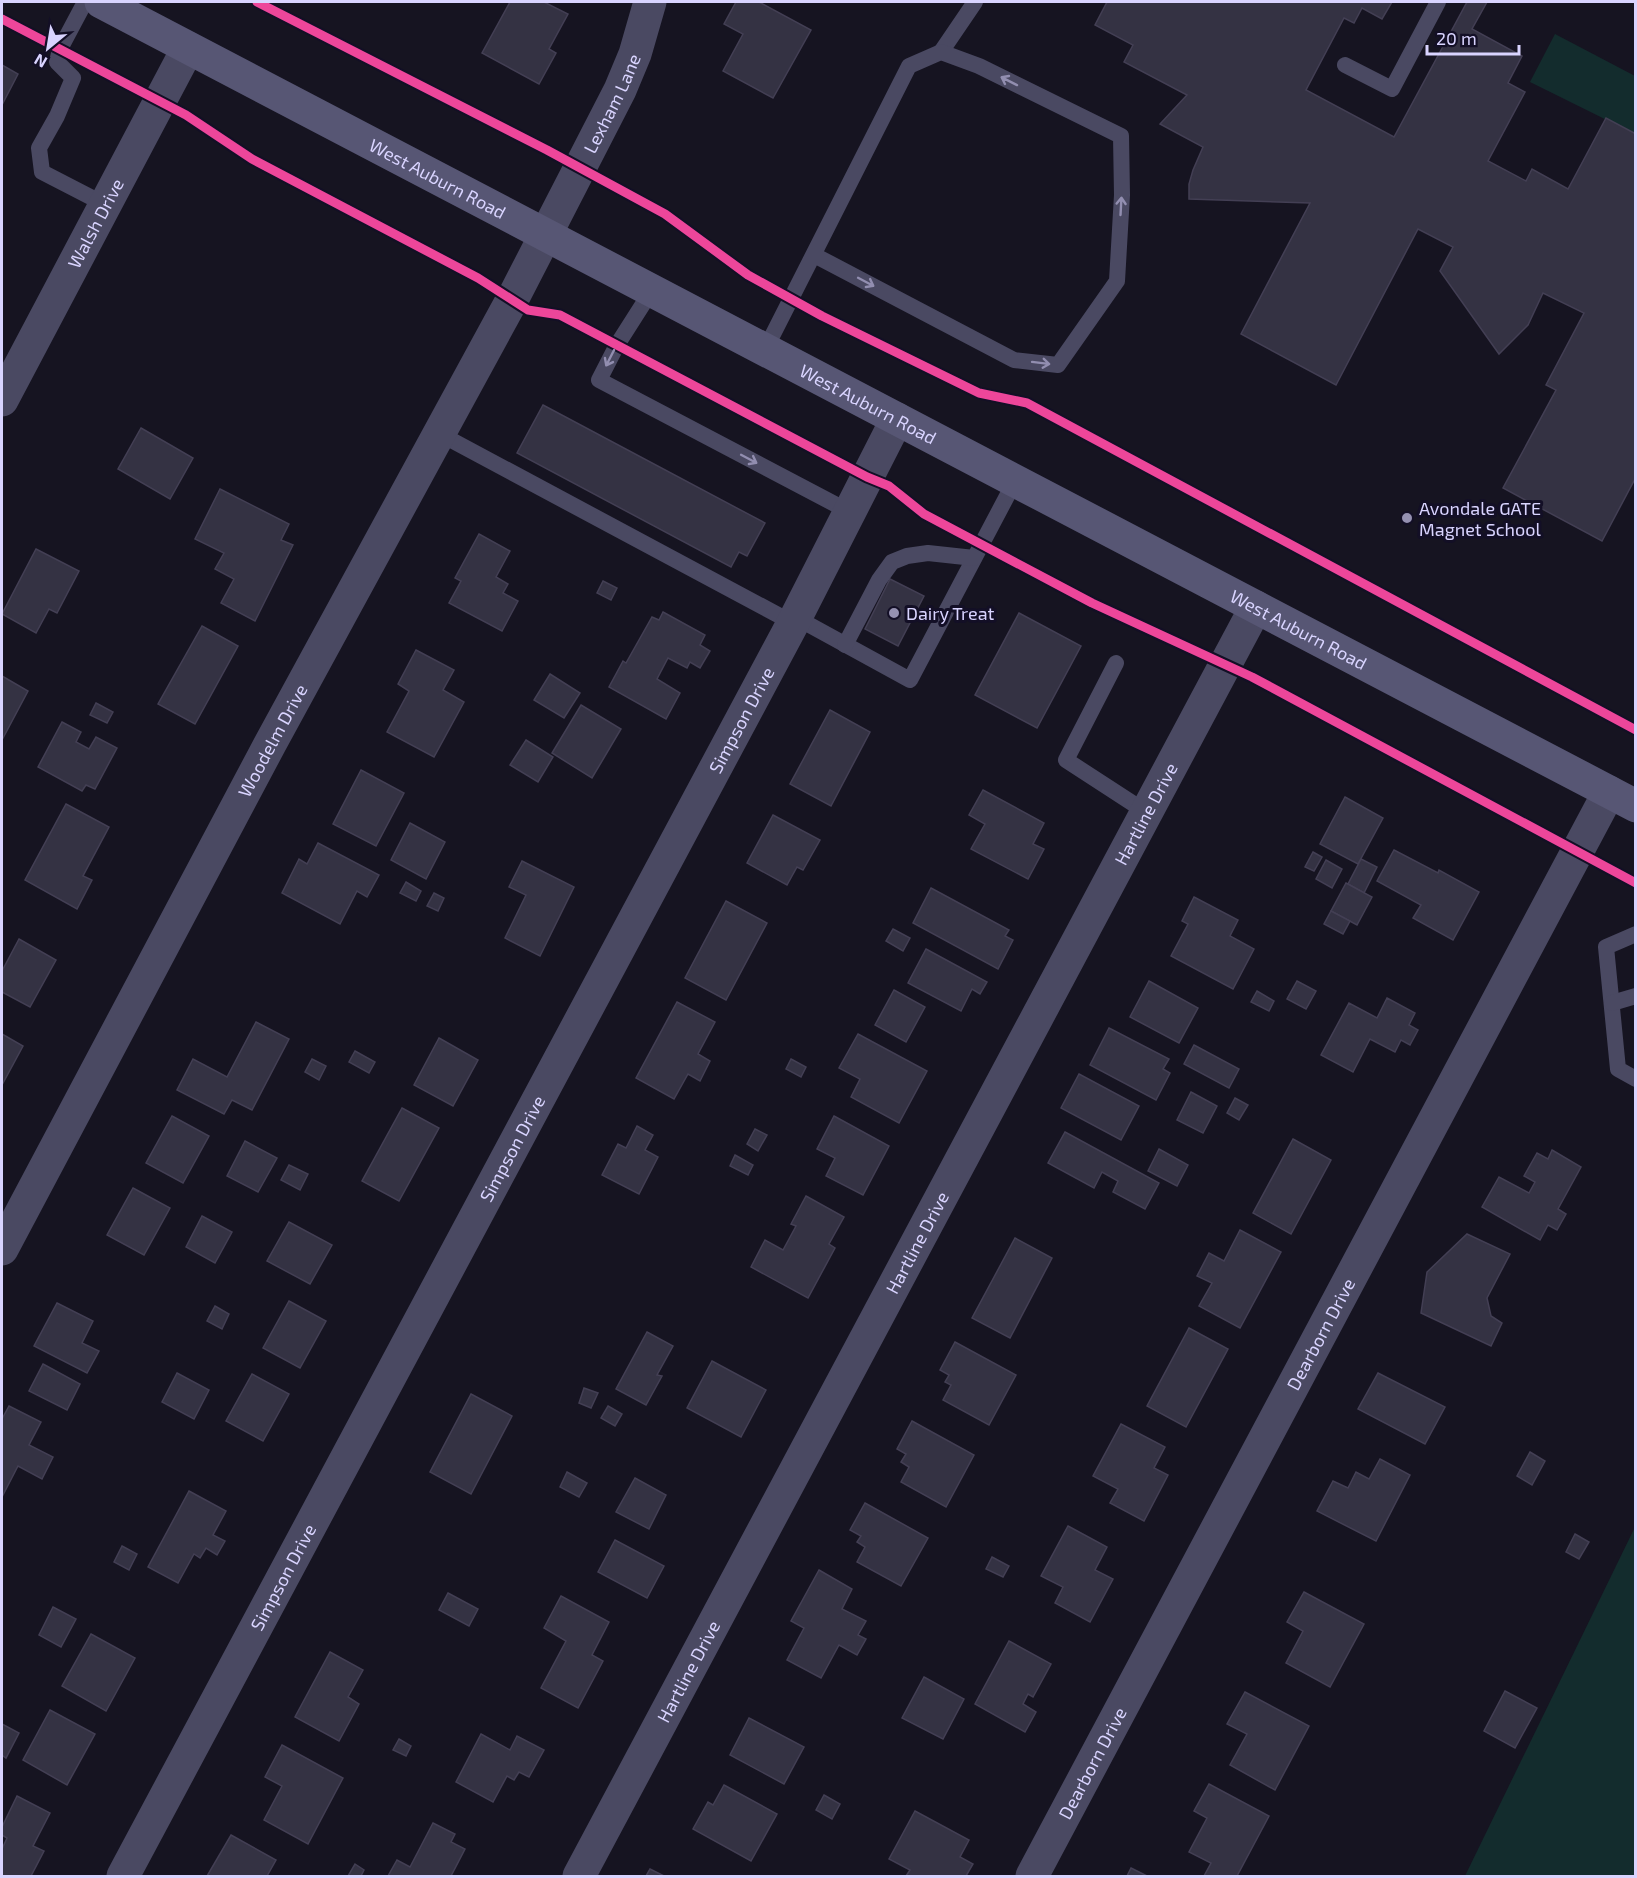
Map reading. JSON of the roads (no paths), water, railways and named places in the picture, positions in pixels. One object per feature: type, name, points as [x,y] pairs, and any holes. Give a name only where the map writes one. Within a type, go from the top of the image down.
[{"type":"main road","name":"West Auburn Road","points":[[101,2],[1622,799]]},
{"type":"street","name":"Lexham Lane","points":[[546,234],[620,90],[635,54],[650,2]]},
{"type":"street","name":"Walsh Drive","points":[[2,400],[188,48]]},
{"type":"street","name":"Woodelm Drive","points":[[2,1249],[270,744],[440,434],[546,234]]},
{"type":"street","name":"Simpson Drive","points":[[123,1876],[794,620],[897,419]]},
{"type":"street","name":"Hartline Drive","points":[[579,1876],[1256,607]]},
{"type":"street","name":"Dearborn Drive","points":[[1032,1876],[1622,799]]},
{"type":"lane","points":[[85,2],[60,49],[57,62],[73,78],[57,116],[39,148],[42,172],[106,205]]},
{"type":"lane","points":[[765,350],[909,66],[942,52],[975,2]]},
{"type":"lane","points":[[1345,65],[1392,89],[1438,2]]},
{"type":"lane","points":[[814,255],[1014,360],[1058,365],[1117,281],[1122,195],[1121,136],[979,66],[942,52]]},
{"type":"lane","points":[[652,290],[617,345],[599,380],[850,512]]},
{"type":"lane","points":[[440,434],[910,680],[1015,481]]},
{"type":"lane","points":[[845,645],[879,580],[892,562],[907,556],[928,553],[974,558]]},
{"type":"lane","points":[[1116,663],[1066,760],[1146,812]]},
{"type":"lane","points":[[1635,934],[1606,947],[1618,1069],[1635,1079]]},
{"type":"lane","points":[[1612,1003],[1635,996]]},
{"type":"place","name":"Avondale GATE Magnet School","points":[[1407,518]]},
{"type":"place","name":"Dairy Treat","points":[[894,613]]}]
